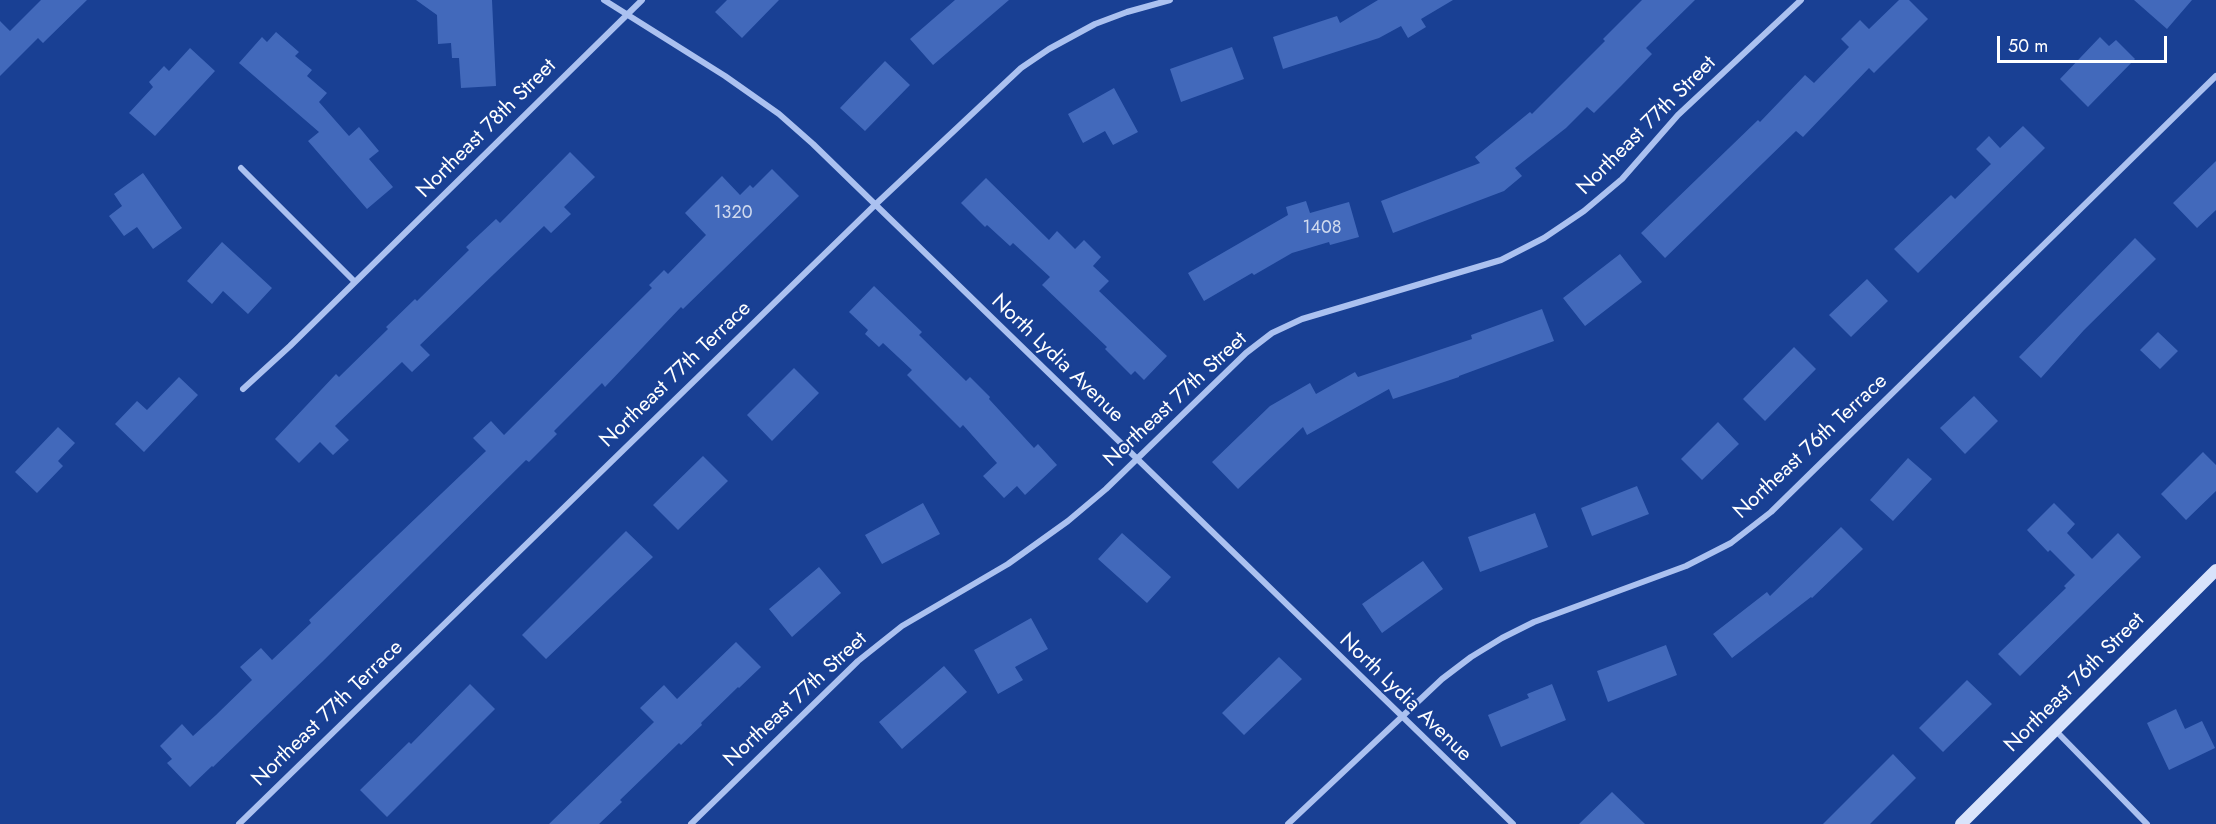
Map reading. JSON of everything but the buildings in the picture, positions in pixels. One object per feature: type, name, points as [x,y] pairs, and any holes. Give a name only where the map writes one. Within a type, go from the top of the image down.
[{"type":"street","name":"North Lydia Avenue","points":[[604,0],[725,76],[779,114],[813,144],[1513,824]]},
{"type":"street","name":"Northeast 78th Street","points":[[243,389],[642,0]]},
{"type":"street","name":"Northeast 77th Terrace","points":[[239,824],[876,204],[1021,68],[1049,49],[1095,24],[1170,0]]},
{"type":"street","name":"Northeast 77th Street","points":[[691,824],[858,661],[902,626],[1008,564],[1068,521],[1246,353],[1272,333],[1302,319],[1501,260],[1544,238],[1584,211],[1622,179],[1678,115],[1801,0]]},
{"type":"street","name":"Northeast 76th Terrace","points":[[1288,824],[1442,679],[1471,657],[1534,622],[1686,566],[1731,543],[1771,512],[2216,76]]},
{"type":"street","points":[[241,168],[355,282]]},
{"type":"street","name":"Northeast 76th Street","points":[[1961,824],[2216,570]]},
{"type":"street","points":[[2054,730],[2147,824]]}]
